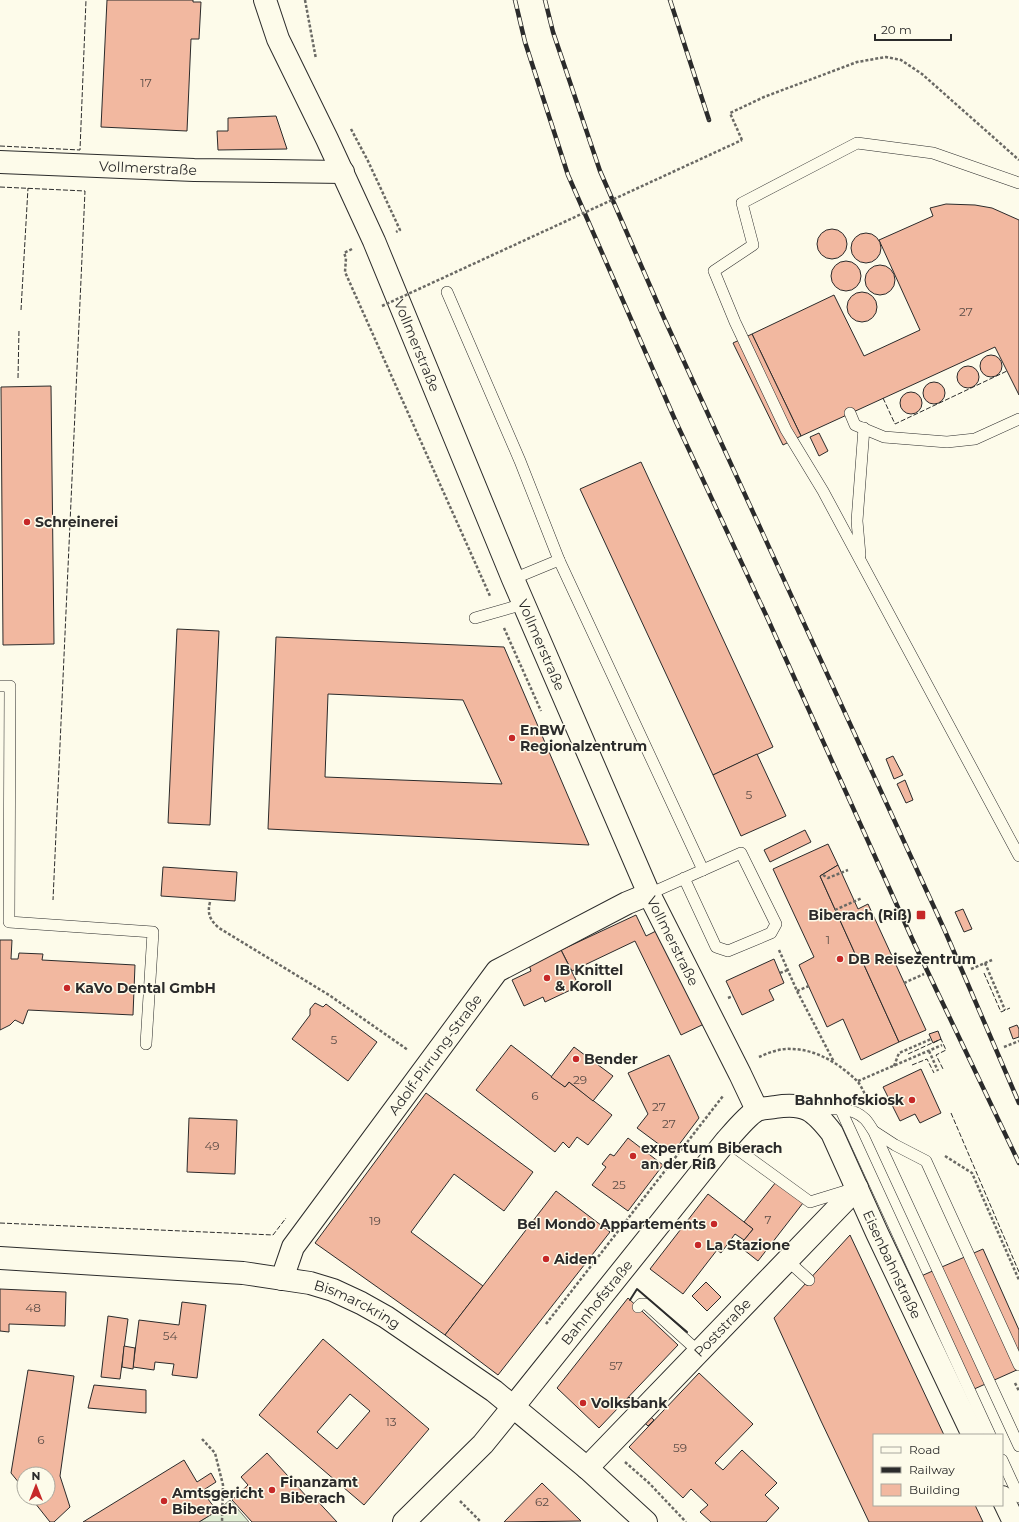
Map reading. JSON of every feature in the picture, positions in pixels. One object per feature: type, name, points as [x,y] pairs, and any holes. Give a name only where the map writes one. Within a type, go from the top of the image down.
[{"type":"street","name":"Vollmerstraße","points":[[265,0],[278,38],[343,172],[374,241],[513,579],[649,894],[757,1110]]},
{"type":"street","name":"Vollmerstraße","points":[[0,162],[194,170],[343,172]]},
{"type":"street","name":"Adolf-Pirrung-Straße","points":[[282,1279],[293,1247],[497,971],[627,903],[649,894]]},
{"type":"street","points":[[757,1110],[785,1105],[805,1108]]},
{"type":"street","name":"Eisenbahnstraße","points":[[805,1108],[824,1122],[832,1133],[973,1434]]},
{"type":"street","name":"Bahnhofstraße","points":[[404,1522],[483,1444],[726,1141],[757,1110]]},
{"type":"street","name":"Poststraße","points":[[587,1468],[857,1188]]},
{"type":"street","name":"Bismarckring","points":[[0,1258],[243,1273],[310,1283],[333,1290],[386,1317],[494,1391],[587,1468],[646,1522]]},
{"type":"street","points":[[1003,1499],[1014,1522]]},
{"type":"lane","points":[[1019,183],[933,153],[857,143],[742,202],[753,245],[714,271],[786,430],[823,491],[1019,856]]},
{"type":"lane","points":[[447,292],[520,461],[559,560],[702,870]]},
{"type":"lane","points":[[850,413],[856,425],[884,437],[947,442],[975,439],[1019,419]]},
{"type":"lane","points":[[860,560],[857,521],[864,428]]},
{"type":"lane","points":[[513,579],[559,560]]},
{"type":"lane","points":[[475,618],[524,604]]},
{"type":"lane","points":[[0,686],[10,686],[9,922],[153,932],[146,1044]]},
{"type":"lane","points":[[649,894],[684,878],[740,853],[776,924],[771,933],[728,951],[716,947],[684,878]]},
{"type":"lane","points":[[805,1108],[840,1108],[857,1113],[865,1118],[874,1132],[1019,1446]]},
{"type":"lane","points":[[840,1108],[990,1434]]},
{"type":"lane","points":[[874,1132],[926,1161],[1019,1365]]},
{"type":"lane","points":[[726,1141],[810,1202],[857,1188]]},
{"type":"lane","points":[[787,1260],[809,1280]]},
{"type":"lane","points":[[638,1307],[641,1304],[646,1304],[695,1356]]},
{"type":"lane","points":[[1003,1462],[1019,1497]]},
{"type":"path","points":[[382,306],[742,140],[730,113],[764,97],[857,62],[886,57],[901,60],[922,74],[1019,160]]},
{"type":"path","points":[[374,241],[344,253],[346,258],[345,272],[543,714]]},
{"type":"path","points":[[823,875],[828,878],[848,870]]},
{"type":"path","points":[[836,910],[862,898]]},
{"type":"path","points":[[210,902],[208,909],[209,916],[213,923],[219,928],[329,995],[428,1064]]},
{"type":"path","points":[[771,933],[797,991],[834,1062]]},
{"type":"path","points":[[971,969],[992,960]]},
{"type":"path","points":[[985,963],[1005,1010]]},
{"type":"path","points":[[780,973],[788,970]]},
{"type":"path","points":[[904,983],[924,974]]},
{"type":"path","points":[[797,991],[809,986]]},
{"type":"path","points":[[894,1067],[899,1053],[931,1039]]},
{"type":"path","points":[[1004,1047],[1019,1040]]},
{"type":"path","points":[[858,1082],[942,1045]]},
{"type":"path","points":[[929,1051],[938,1071]]},
{"type":"path","points":[[546,1324],[740,1074]]},
{"type":"path","points":[[202,1439],[215,1453],[223,1485],[222,1522]]},
{"type":"path","points":[[442,1483],[481,1522]]},
{"type":"green space","points":[[230,1500],[249,1522],[199,1522],[217,1511]]},
{"type":"building","points":[[107,0],[193,0],[193,2],[201,2],[199,39],[191,39],[187,131],[101,127]]},
{"type":"building","points":[[276,116],[287,149],[218,150],[217,131],[228,131],[228,118]]},
{"type":"building","points":[[946,204],[975,205],[992,208],[1019,220],[1019,395],[995,347],[801,436],[752,334],[834,295],[864,356],[920,330],[879,240],[933,216],[930,208]]},
{"type":"building","points":[[832,229],[843,233],[847,244],[843,255],[832,259],[821,255],[817,244],[821,233]]},
{"type":"building","points":[[866,233],[877,237],[881,248],[877,259],[866,263],[855,259],[851,248],[855,237]]},
{"type":"building","points":[[846,261],[857,265],[861,276],[857,287],[846,291],[835,287],[831,276],[835,265]]},
{"type":"building","points":[[880,265],[891,269],[895,280],[891,291],[880,295],[869,291],[865,280],[869,269]]},
{"type":"building","points":[[862,292],[873,296],[877,307],[873,318],[862,322],[851,318],[847,307],[851,296]]},
{"type":"building","points":[[752,334],[801,436],[783,445],[733,343]]},
{"type":"building","points":[[991,355],[999,358],[1002,366],[999,374],[991,377],[983,374],[980,366],[983,358]]},
{"type":"building","points":[[968,366],[976,369],[979,377],[976,385],[968,388],[960,385],[957,377],[960,369]]},
{"type":"building","points":[[934,382],[942,385],[945,393],[942,401],[934,404],[926,401],[923,393],[926,385]]},
{"type":"building","name":"Schreinerei","points":[[51,386],[54,644],[3,645],[1,387]]},
{"type":"building","points":[[911,392],[919,395],[922,403],[919,411],[911,414],[903,411],[900,403],[903,395]]},
{"type":"building","points":[[819,433],[828,451],[819,456],[810,437]]},
{"type":"building","points":[[641,462],[773,747],[713,775],[580,489]]},
{"type":"building","points":[[177,629],[219,631],[210,825],[168,823]]},
{"type":"building","name":"EnBW Regionalzentrum","points":[[276,637],[504,647],[589,845],[268,829]],"holes":[[[328,694],[463,700],[502,784],[325,777]]]},
{"type":"building","points":[[757,754],[786,816],[741,836],[713,775]]},
{"type":"building","points":[[893,756],[903,775],[894,779],[886,759]]},
{"type":"building","points":[[905,780],[913,800],[906,803],[897,784]]},
{"type":"building","points":[[805,830],[811,842],[770,862],[764,850]]},
{"type":"building","points":[[828,844],[838,865],[820,876],[857,958],[860,956],[899,1042],[861,1060],[843,1019],[827,1027],[799,965],[814,957],[773,869]]},
{"type":"building","points":[[838,865],[858,909],[868,904],[926,1030],[899,1042],[860,956],[857,958],[820,876]]},
{"type":"building","points":[[163,867],[237,872],[235,901],[161,896]]},
{"type":"building","points":[[963,909],[972,929],[964,932],[955,912]]},
{"type":"building","points":[[636,915],[646,936],[658,930],[704,1024],[681,1035],[635,941],[572,971],[561,950]]},
{"type":"building","name":"KaVo Dental GmbH","points":[[0,940],[12,940],[11,959],[18,959],[19,953],[43,954],[42,960],[135,965],[133,1015],[28,1010],[23,1024],[15,1020],[10,1025],[0,1030]]},
{"type":"building","points":[[561,950],[579,986],[545,1002],[543,997],[524,1006],[512,980],[531,971],[529,965]]},
{"type":"building","points":[[774,959],[784,983],[769,990],[774,1000],[742,1015],[726,981]]},
{"type":"building","points":[[315,1003],[323,1007],[326,1004],[377,1042],[348,1081],[292,1039],[310,1015],[310,1009]]},
{"type":"building","points":[[1017,1025],[1019,1029],[1019,1037],[1013,1039],[1009,1028]]},
{"type":"building","points":[[938,1031],[941,1039],[933,1043],[929,1034]]},
{"type":"building","points":[[511,1045],[565,1087],[569,1082],[612,1115],[588,1145],[577,1137],[569,1148],[563,1142],[555,1152],[476,1090]]},
{"type":"building","points":[[574,1047],[613,1076],[593,1101],[569,1082],[565,1087],[551,1077]]},
{"type":"building","points":[[669,1055],[699,1118],[672,1154],[637,1128],[648,1114],[628,1073]]},
{"type":"building","name":"Bahnhofskiosk","points":[[921,1069],[941,1113],[920,1123],[915,1114],[900,1121],[883,1087]]},
{"type":"building","points":[[426,1093],[533,1172],[504,1211],[454,1174],[411,1232],[483,1286],[445,1335],[315,1243]]},
{"type":"building","points":[[189,1118],[237,1120],[235,1174],[187,1172]]},
{"type":"building","points":[[628,1138],[663,1165],[628,1211],[592,1185],[606,1167],[602,1164],[610,1154],[614,1156]]},
{"type":"building","points":[[776,1182],[803,1203],[758,1261],[739,1246],[753,1229],[744,1222]]},
{"type":"building","name":"Aiden","points":[[556,1191],[610,1232],[498,1375],[445,1335]]},
{"type":"building","name":"La Stazione","points":[[708,1194],[753,1229],[744,1240],[735,1234],[721,1253],[717,1250],[683,1294],[650,1269]]},
{"type":"building","points":[[850,1235],[944,1434],[873,1434],[873,1506],[975,1506],[983,1522],[869,1522],[774,1318]]},
{"type":"building","points":[[983,1249],[1019,1330],[1019,1369],[963,1394],[912,1280]]},
{"type":"building","points":[[706,1282],[721,1297],[707,1311],[692,1296]]},
{"type":"building","points":[[0,1289],[66,1292],[65,1326],[9,1324],[9,1332],[0,1331]]},
{"type":"building","points":[[628,1298],[678,1345],[599,1428],[557,1388]]},
{"type":"building","points":[[182,1302],[206,1305],[197,1378],[172,1375],[174,1364],[155,1362],[154,1370],[133,1367],[139,1320],[179,1325]]},
{"type":"building","points":[[108,1316],[128,1319],[120,1379],[101,1377]]},
{"type":"building","points":[[323,1339],[429,1429],[364,1505],[259,1415]],"holes":[[[350,1394],[370,1411],[337,1449],[317,1432]]]},
{"type":"building","points":[[124,1346],[135,1348],[133,1369],[122,1367]]},
{"type":"building","points":[[28,1370],[74,1376],[60,1476],[70,1507],[54,1522],[50,1522],[37,1506],[56,1506],[56,1466],[16,1466],[16,1479],[11,1473]]},
{"type":"building","points":[[699,1373],[753,1424],[715,1463],[723,1470],[742,1450],[777,1483],[765,1495],[779,1508],[766,1522],[711,1522],[700,1512],[708,1505],[691,1489],[683,1498],[629,1447]]},
{"type":"building","points":[[94,1385],[146,1390],[146,1413],[88,1408]]},
{"type":"building","points":[[629,1397],[654,1420],[648,1426],[623,1403]]},
{"type":"building","name":"Finanzamt Biberach","points":[[267,1453],[308,1498],[312,1495],[337,1522],[252,1522],[232,1500],[248,1485],[241,1477]]},
{"type":"building","name":"Amtsgericht Biberach","points":[[184,1460],[197,1482],[211,1473],[216,1482],[202,1491],[217,1511],[199,1522],[83,1522]]},
{"type":"building","points":[[542,1483],[581,1521],[504,1522]]},
{"type":"railway","points":[[515,0],[525,42],[568,175],[676,422],[766,615],[914,943],[1019,1163]]},
{"type":"railway","points":[[545,0],[553,32],[600,171],[664,318],[945,931],[1019,1103]]},
{"type":"railway","points":[[670,0],[709,120]]},
{"type":"fence","points":[[0,146],[80,150],[86,0]]},
{"type":"fence","points":[[0,187],[85,191],[53,900]]},
{"type":"fence","points":[[21,310],[28,188]]},
{"type":"fence","points":[[18,378],[19,330]]},
{"type":"fence","points":[[883,398],[895,424],[1007,371]]},
{"type":"fence","points":[[984,973],[1001,1012],[1010,1008]]},
{"type":"fence","points":[[908,1054],[941,1039],[946,1050],[936,1055],[943,1069]]},
{"type":"fence","points":[[912,1065],[927,1059],[934,1073]]},
{"type":"fence","points":[[951,1113],[1019,1272]]},
{"type":"fence","points":[[0,1223],[273,1235],[286,1218]]},
{"type":"wall","points":[[630,1300],[637,1289],[687,1332]]},
{"type":"place","name":"Schreinerei","points":[[27,522]]},
{"type":"place","name":"EnBW Regionalzentrum","points":[[512,738]]},
{"type":"place","name":"Biberach (Riß)","points":[[921,915]]},
{"type":"place","name":"DB Reisezentrum","points":[[840,959]]},
{"type":"place","name":"IB Knittel & Koroll","points":[[547,978]]},
{"type":"place","name":"KaVo Dental GmbH","points":[[67,988]]},
{"type":"place","name":"Bender","points":[[576,1059]]},
{"type":"place","name":"Bahnhofskiosk","points":[[912,1100]]},
{"type":"place","name":"expertum Biberach an der Riß","points":[[633,1156]]},
{"type":"place","name":"Bel Mondo Appartements","points":[[714,1224]]},
{"type":"place","name":"La Stazione","points":[[698,1245]]},
{"type":"place","name":"Aiden","points":[[546,1259]]},
{"type":"place","name":"Volksbank","points":[[583,1403]]},
{"type":"place","name":"Finanzamt Biberach","points":[[272,1490]]},
{"type":"place","name":"Amtsgericht Biberach","points":[[164,1501]]}]
